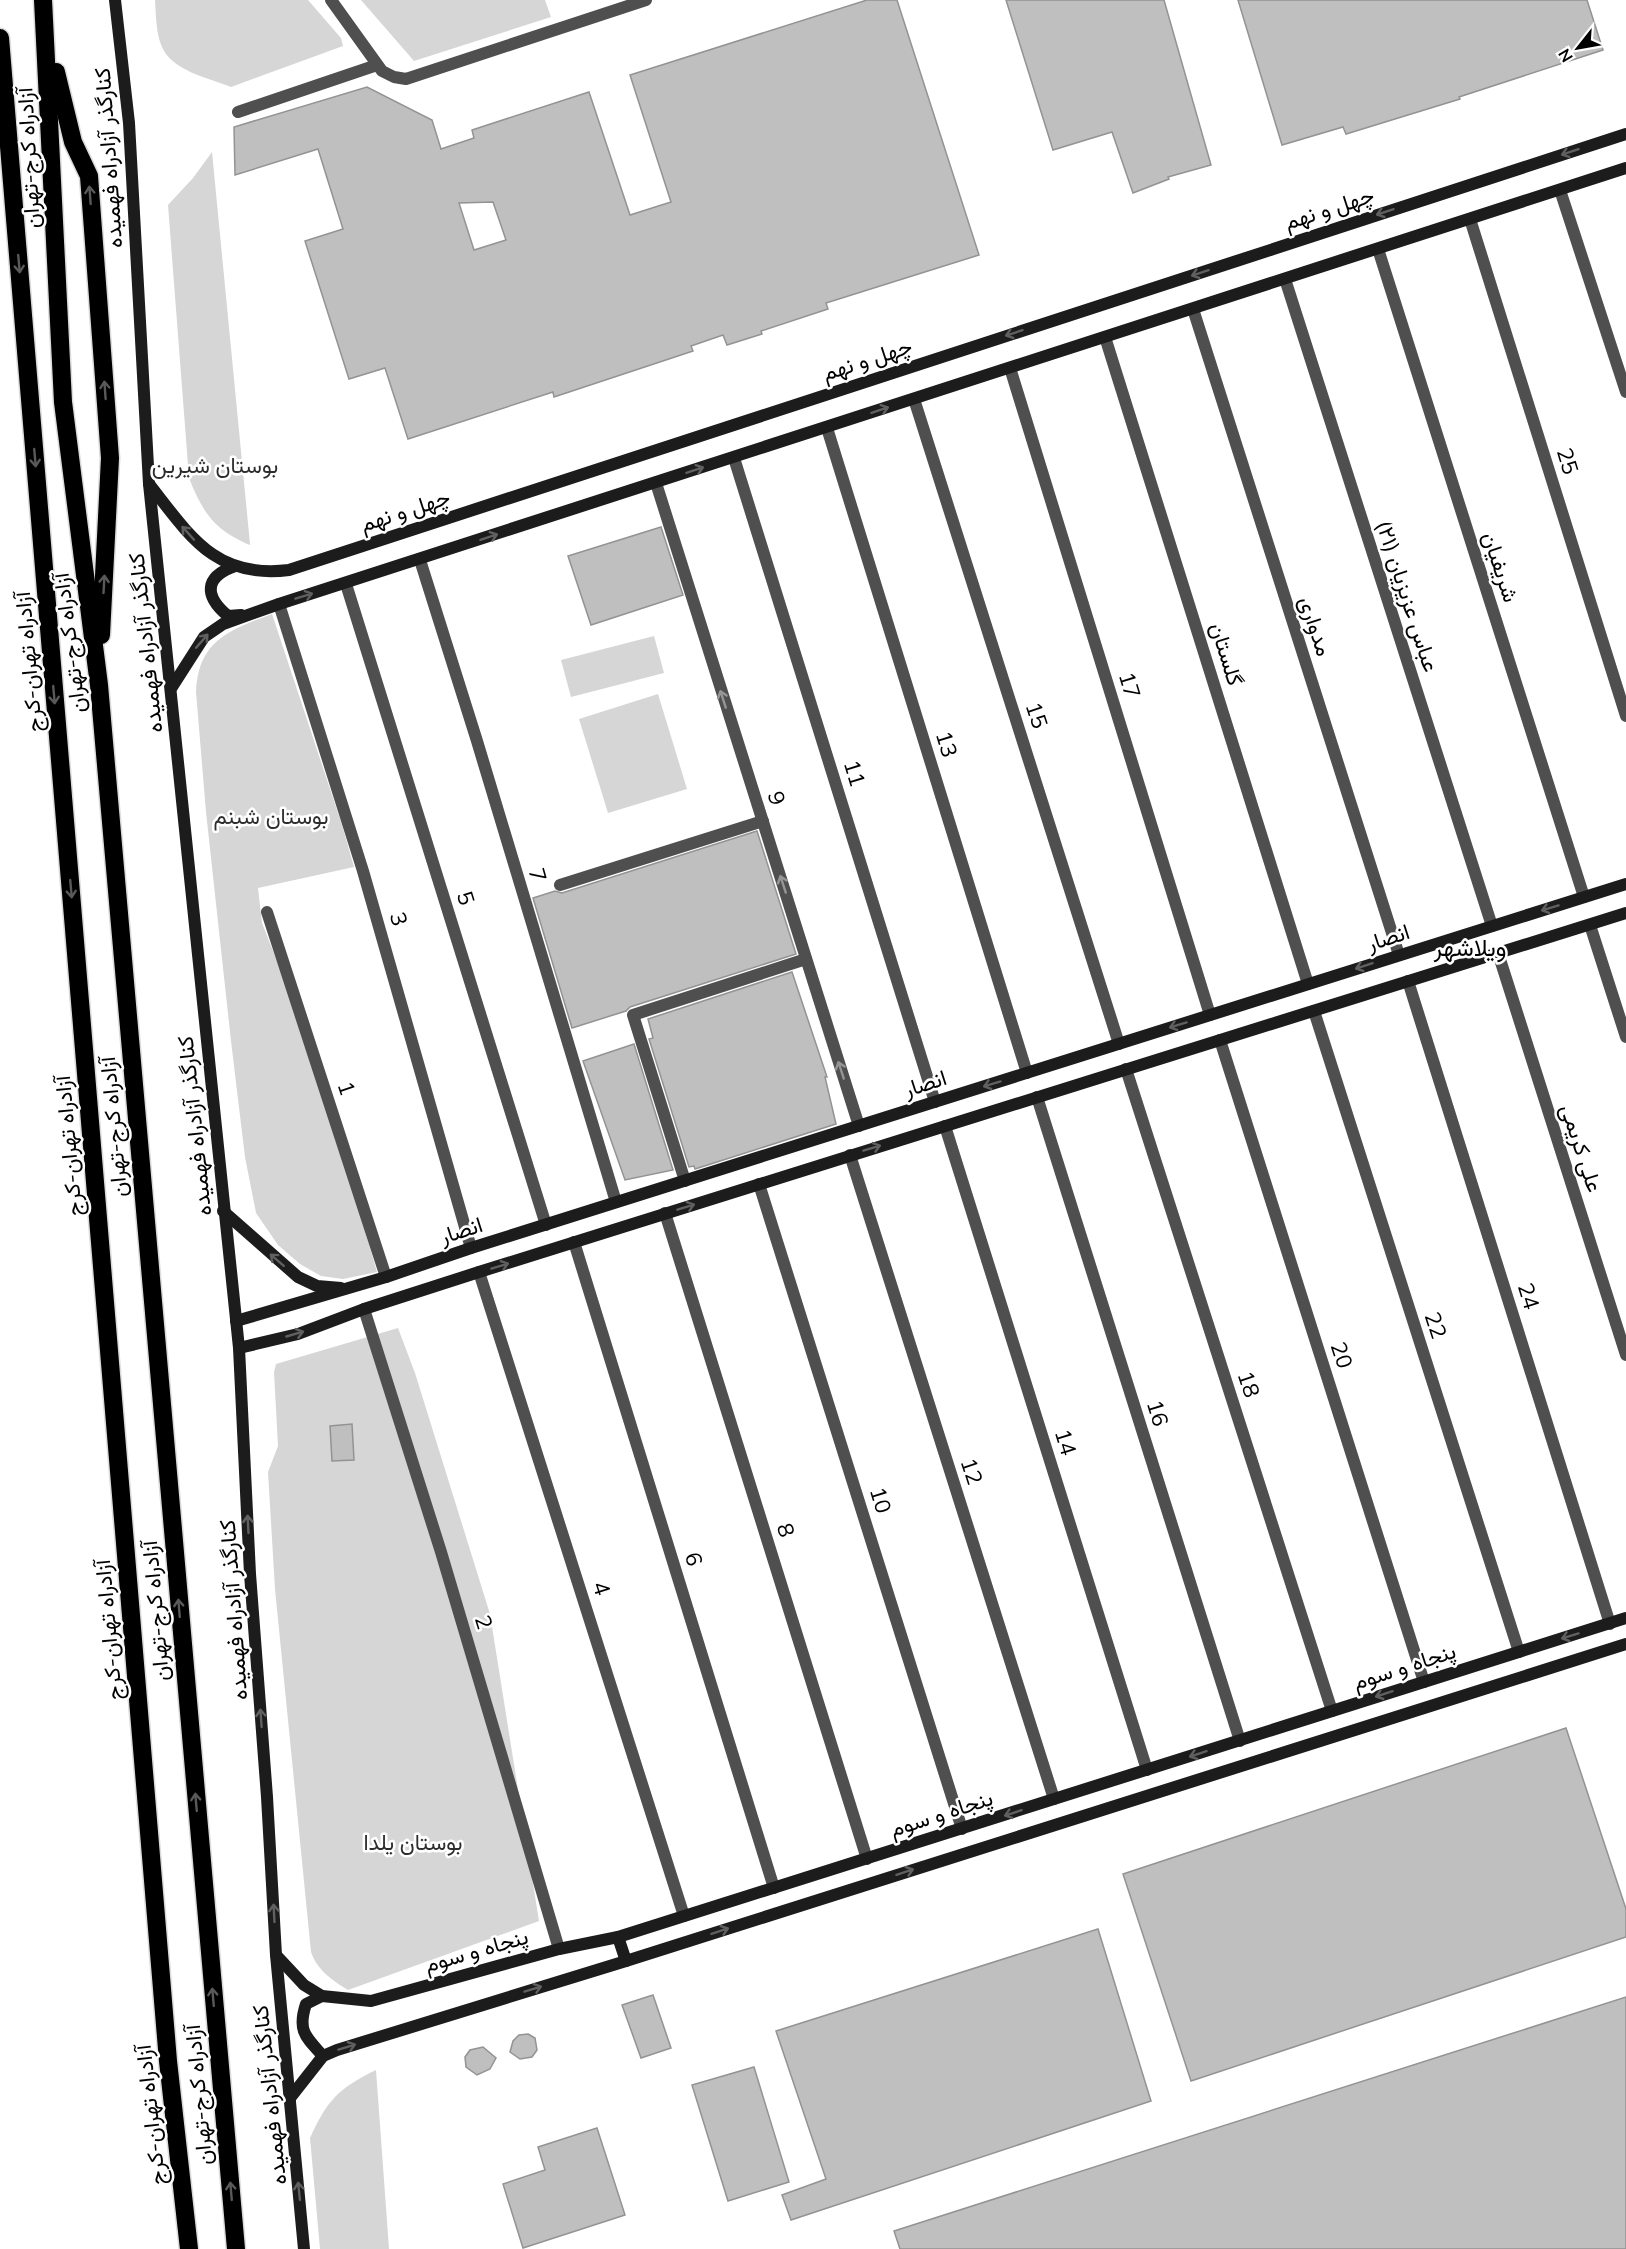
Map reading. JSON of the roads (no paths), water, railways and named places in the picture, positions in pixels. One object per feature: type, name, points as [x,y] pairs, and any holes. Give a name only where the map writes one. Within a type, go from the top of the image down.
[{"type":"highway","name":"آزادراه کرج-تهران","points":[[43,0],[63,402],[99,685],[236,2249]]},
{"type":"highway","points":[[46,33],[73,142],[89,176],[110,458],[99,685]]},
{"type":"highway","name":"آزادراه تهران-کرج","points":[[0,38],[167,2049],[189,2249]]},
{"type":"street","name":"کنارگذر آزادراه فهمیده","points":[[115,0],[129,123],[149,484],[172,687],[223,1211],[236,1321],[250,1574],[276,1955],[304,2249]]},
{"type":"street","points":[[117,18],[126,0]]},
{"type":"street","points":[[331,0],[382,71],[394,77],[406,79],[646,0]]},
{"type":"street","points":[[238,112],[378,65]]},
{"type":"street","name":"چهل و نهم","points":[[149,484],[189,536],[218,559],[253,571],[289,570],[1626,134]]},
{"type":"street","points":[[172,687],[204,637],[224,624],[248,615],[1626,168]]},
{"type":"street","points":[[1560,190],[1626,392]]},
{"type":"street","name":"25","points":[[1470,219],[1626,716]]},
{"type":"street","name":"شریفیان","points":[[1378,249],[1584,897]]},
{"type":"street","name":"عباس عزیزیان (۲۱)","points":[[1285,279],[1492,926]]},
{"type":"street","name":"مدواری","points":[[1193,309],[1399,955]]},
{"type":"street","name":"گلستان","points":[[1105,337],[1308,984]]},
{"type":"street","name":"17","points":[[1010,368],[1210,1015]]},
{"type":"street","name":"15","points":[[914,399],[1119,1044]]},
{"type":"street","name":"13","points":[[827,428],[1027,1073]]},
{"type":"street","name":"11","points":[[734,458],[935,1102]]},
{"type":"street","name":"9","points":[[656,483],[859,1126]]},
{"type":"street","name":"7","points":[[420,560],[616,1202]]},
{"type":"street","points":[[235,566],[215,576],[211,583],[211,592],[214,602],[228,616],[248,615]]},
{"type":"street","name":"5","points":[[346,584],[546,1225]]},
{"type":"street","name":"3","points":[[279,604],[363,871],[471,1248]]},
{"type":"street","points":[[561,885],[763,821]]},
{"type":"street","name":"انصار","points":[[236,1321],[386,1277],[616,1202],[1626,884]]},
{"type":"street","name":"1","points":[[267,912],[386,1277]]},
{"type":"street","name":"انصار","points":[[238,1348],[298,1334],[364,1309],[573,1242],[1626,913]]},
{"type":"street","points":[[1590,925],[1626,1036]]},
{"type":"street","name":"علی کریمی","points":[[1498,953],[1626,1355]]},
{"type":"street","points":[[685,1181],[633,1015],[806,959]]},
{"type":"street","name":"24","points":[[1408,981],[1610,1624]]},
{"type":"street","name":"22","points":[[1314,1011],[1519,1652]]},
{"type":"street","name":"20","points":[[1220,1040],[1424,1682]]},
{"type":"street","name":"18","points":[[1126,1069],[1332,1711]]},
{"type":"street","name":"16","points":[[1037,1097],[1240,1741]]},
{"type":"street","name":"14","points":[[945,1126],[1146,1770]]},
{"type":"street","name":"12","points":[[850,1155],[1054,1799]]},
{"type":"street","name":"10","points":[[759,1184],[962,1829]]},
{"type":"street","points":[[223,1211],[298,1277],[317,1286],[348,1288]]},
{"type":"street","name":"8","points":[[665,1213],[867,1859]]},
{"type":"street","name":"6","points":[[573,1242],[774,1888]]},
{"type":"street","name":"4","points":[[479,1272],[684,1917]]},
{"type":"street","name":"2","points":[[364,1309],[444,1563],[559,1948]]},
{"type":"street","name":"پنجاه و سوم","points":[[322,1996],[371,2001],[559,1948],[618,1938],[1626,1618]]},
{"type":"street","name":"پنجاه و سوم","points":[[323,2056],[1626,1644]]},
{"type":"street","points":[[618,1938],[626,1961]]},
{"type":"street","points":[[276,1955],[304,1985],[322,1996]]},
{"type":"street","points":[[290,2098],[323,2056],[304,2035],[301,2020],[306,2004],[322,1996]]},
{"type":"district","name":"ویلاشهر","points":[[1470,948]]},
{"type":"park label","name":"بوستان شیرین","points":[[215,465]]},
{"type":"park label","name":"بوستان شبنم","points":[[271,816]]},
{"type":"park label","name":"بوستان یلدا","points":[[413,1842]]}]
